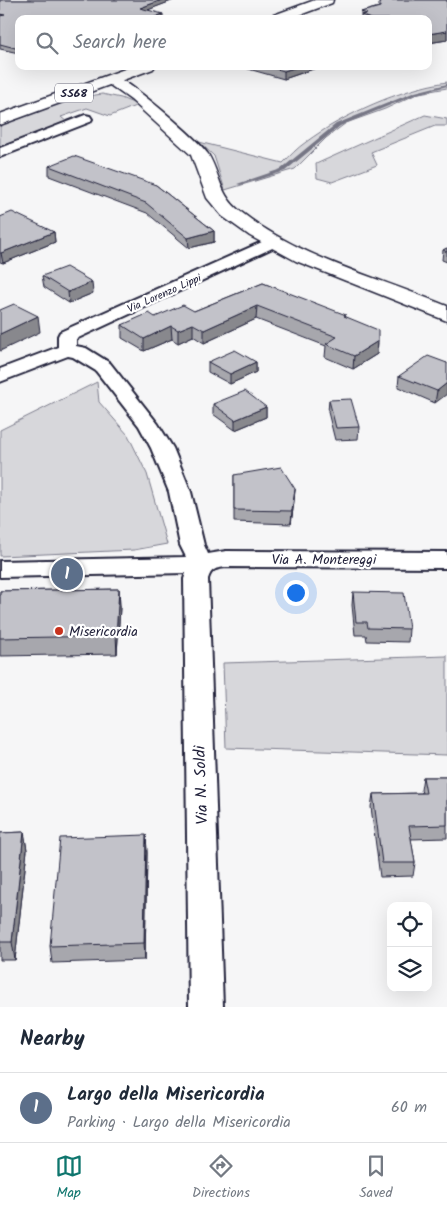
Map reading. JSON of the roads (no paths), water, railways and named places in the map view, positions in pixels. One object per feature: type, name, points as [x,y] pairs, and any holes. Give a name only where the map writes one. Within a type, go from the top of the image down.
[{"type":"street","points":[[287,15],[327,0]]},
{"type":"street","name":"SS68","points":[[0,120],[138,70]]},
{"type":"street","points":[[112,80],[137,96],[198,152],[203,160],[213,193],[222,206],[237,219],[273,242],[320,266],[447,314]]},
{"type":"street","points":[[86,89],[116,94],[143,103]]},
{"type":"street","points":[[0,153],[85,119]]},
{"type":"street","name":"Via Lorenzo Lippi","points":[[67,350],[67,336],[273,242]]},
{"type":"street","points":[[0,376],[42,358],[67,350],[82,354],[103,367],[116,381],[126,399],[152,429],[173,473],[192,545],[202,565]]},
{"type":"street","name":"Via A. Montereggi","points":[[0,569],[125,565],[202,565],[209,561],[232,558],[447,560]]},
{"type":"street","name":"Via N. Soldi","points":[[202,565],[198,570],[196,587],[206,1007]]},
{"type":"waterway","points":[[239,184],[283,170],[338,125],[416,93],[447,85]]},
{"type":"place","name":"Largo della Misericordia","points":[[67,574]]},
{"type":"place","name":"Misericordia","points":[[59,631]]}]
